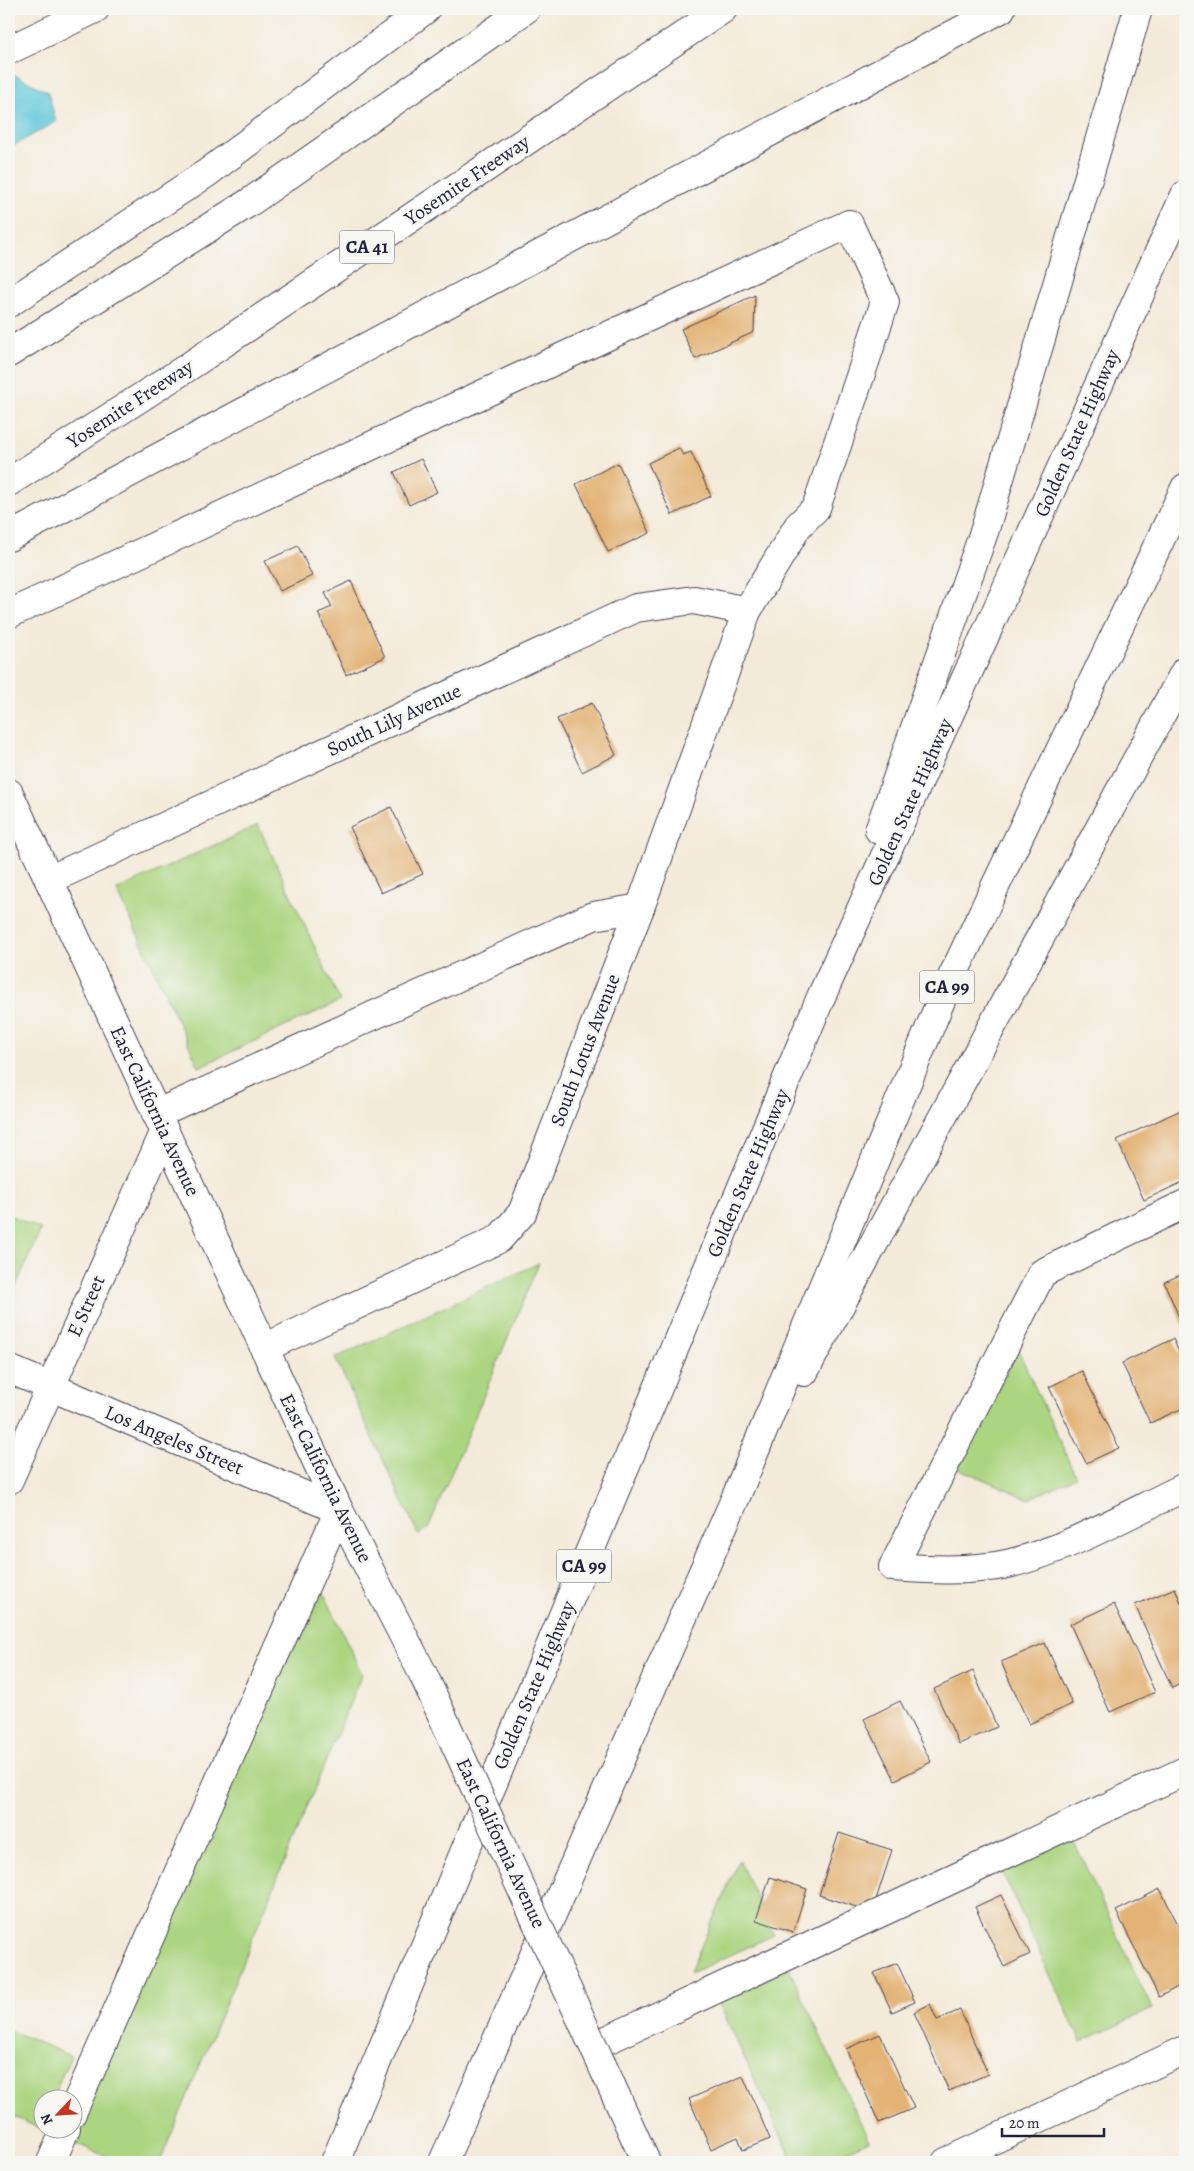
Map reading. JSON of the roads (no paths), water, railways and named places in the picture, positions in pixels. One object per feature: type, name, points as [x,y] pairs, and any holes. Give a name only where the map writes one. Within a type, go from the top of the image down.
[{"type":"main road","points":[[9,50],[95,9]]},
{"type":"main road","points":[[9,303],[207,173],[426,9]]},
{"type":"main road","points":[[9,354],[250,202],[526,9]]},
{"type":"main road","name":"Yosemite Freeway","points":[[9,482],[185,369],[724,9]]},
{"type":"main road","points":[[14,534],[973,22],[1001,9]]},
{"type":"main road","points":[[821,997],[984,529],[1138,9]]},
{"type":"main road","name":"Golden State Highway","points":[[334,2162],[347,2135],[821,997],[1185,195]]},
{"type":"main road","name":"South Lotus Avenue","points":[[9,614],[849,224],[885,302],[816,508],[798,526],[747,611],[640,908],[522,1213],[499,1239],[264,1348]]},
{"type":"main road","name":"CA 99","points":[[443,2162],[735,1499],[942,998],[1185,488]]},
{"type":"main road","name":"South Lily Avenue","points":[[49,880],[636,608],[694,600],[747,611]]},
{"type":"main road","points":[[735,1499],[1185,671]]},
{"type":"main road","name":"East California Avenue","points":[[9,793],[339,1510],[424,1676],[646,2162]]},
{"type":"main road","points":[[160,1123],[592,916],[640,908]]},
{"type":"main road","name":"E Street","points":[[9,1480],[50,1387],[160,1123]]},
{"type":"main road","points":[[1185,1204],[1042,1273],[892,1567],[920,1569],[1005,1565],[1043,1554],[1185,1487]]},
{"type":"main road","name":"Los Angeles Street","points":[[9,1369],[339,1510]]},
{"type":"main road","points":[[82,2090],[339,1510]]},
{"type":"main road","points":[[598,2056],[1185,1770]]},
{"type":"main road","points":[[946,2162],[1185,2050]]},
{"type":"main road","points":[[51,2162],[62,2138]]},
{"type":"water","points":[[9,72],[48,92],[56,122],[9,148]]}]
